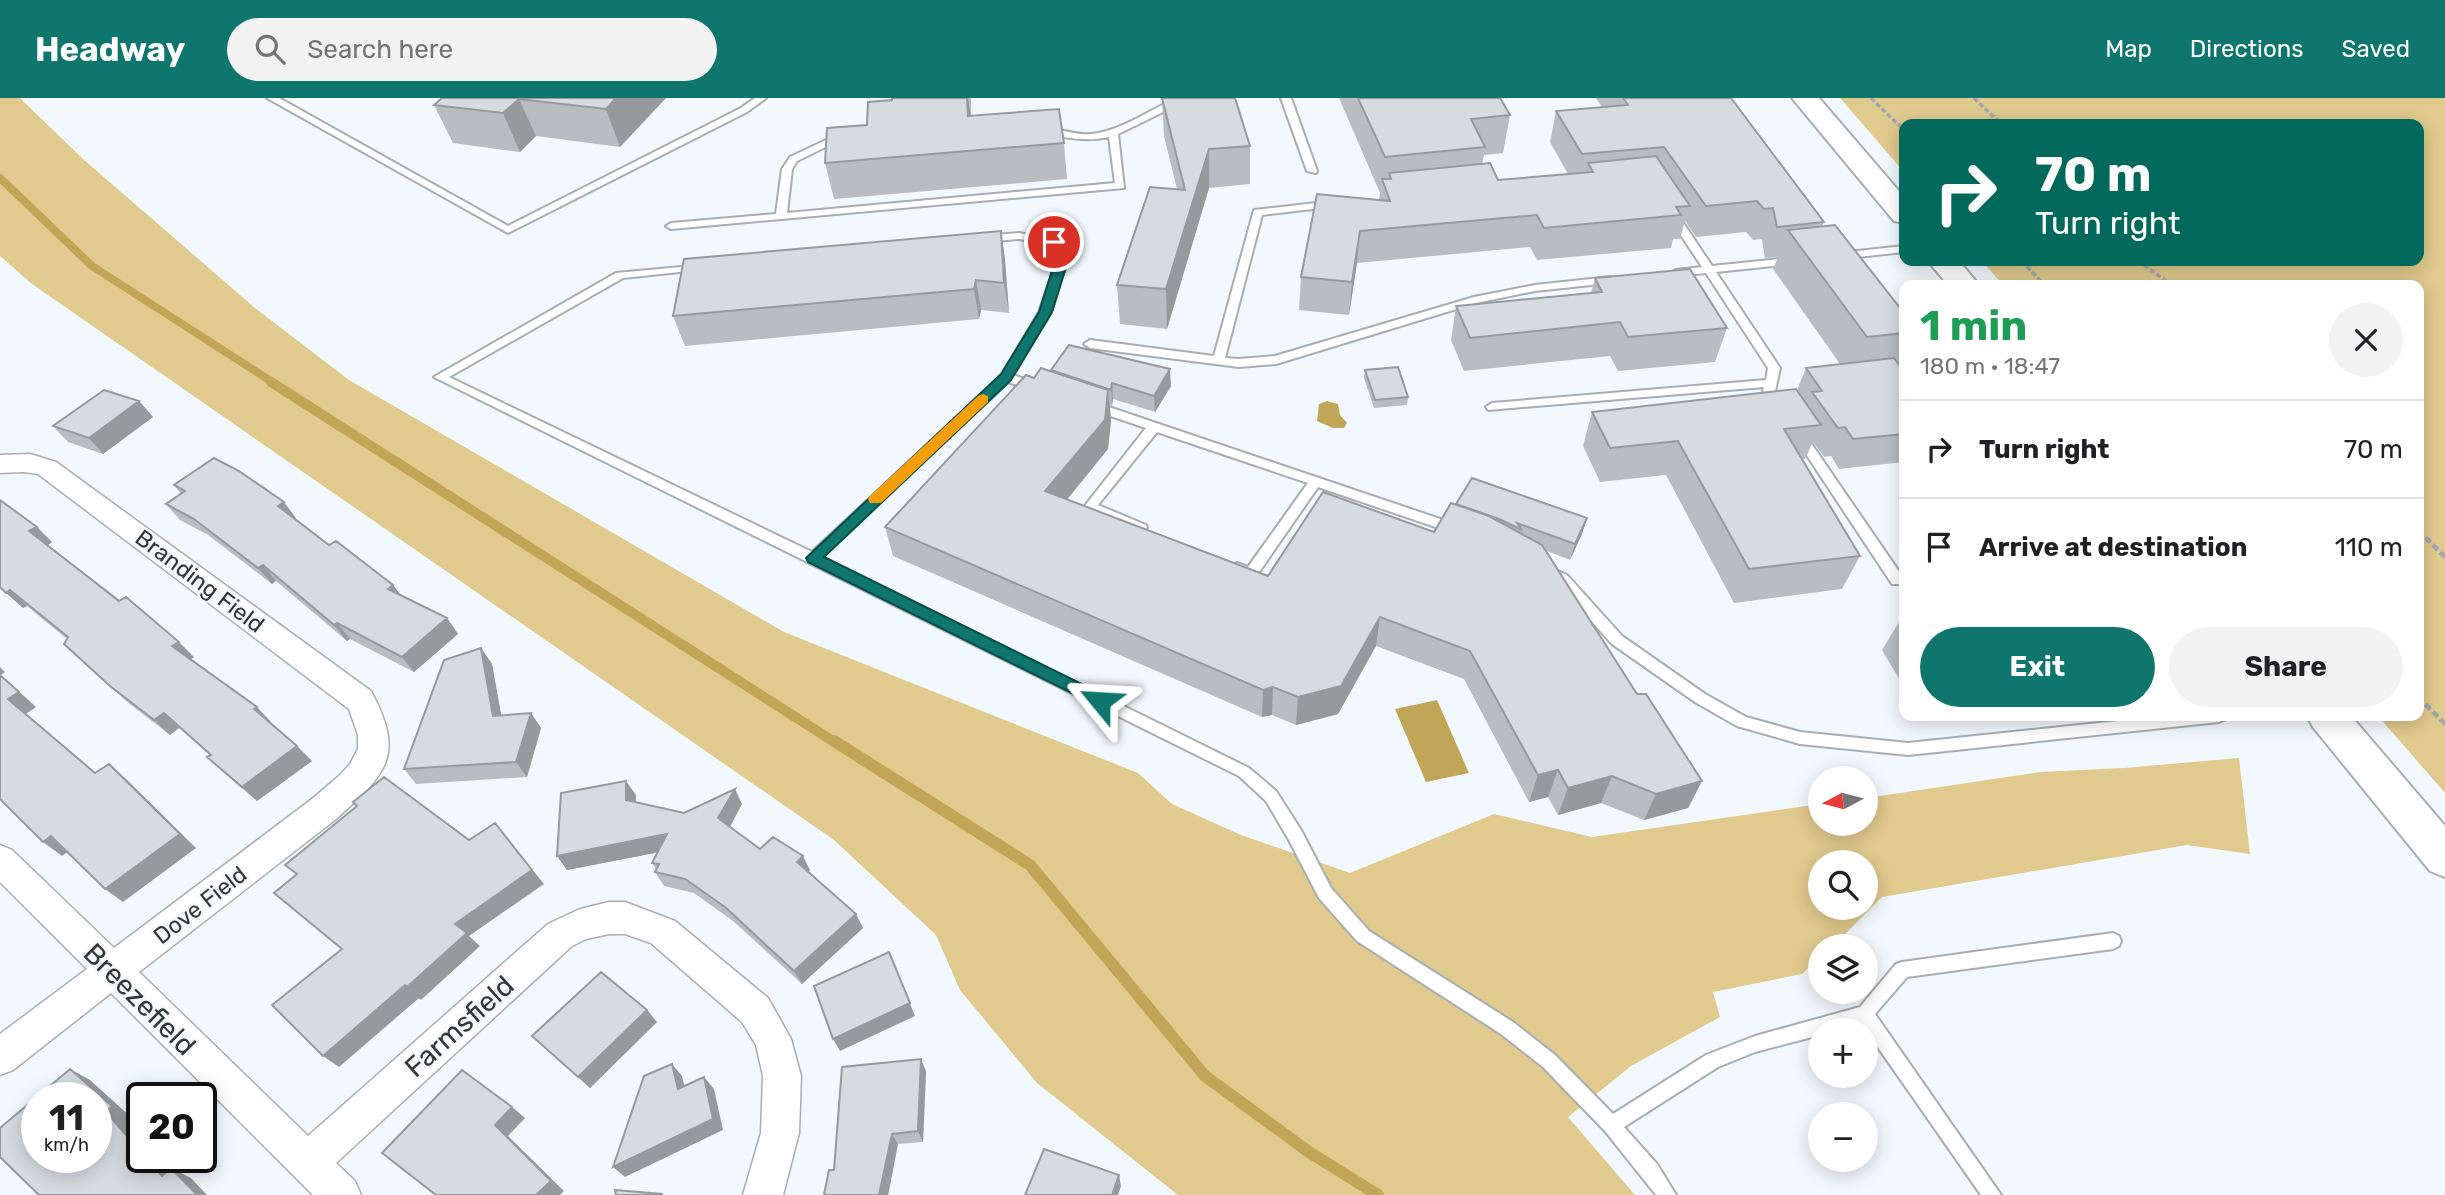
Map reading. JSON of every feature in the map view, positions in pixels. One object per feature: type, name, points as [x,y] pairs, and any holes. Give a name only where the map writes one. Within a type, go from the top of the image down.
[{"type":"street","points":[[1805,98],[1899,209]]},
{"type":"street","points":[[1947,266],[1960,280]]},
{"type":"street","name":"Branding Field","points":[[0,464],[40,464],[47,468],[360,700],[372,718],[375,736]]},
{"type":"street","points":[[2331,721],[2445,858]]},
{"type":"street","name":"Dove Field","points":[[0,1057],[324,809],[361,777],[375,751],[375,736]]},
{"type":"street","name":"Breezefield","points":[[0,860],[341,1195]]},
{"type":"street","name":"Farmsfield","points":[[307,1163],[560,935],[580,925],[609,918],[625,918],[663,932],[755,1010],[773,1039],[782,1076],[780,1133],[763,1195]]},
{"type":"lane","points":[[272,98],[508,230],[744,110],[761,98]]},
{"type":"lane","points":[[1286,98],[1312,171]]},
{"type":"lane","points":[[1040,128],[1064,136],[1087,139],[1113,134],[1180,99]]},
{"type":"lane","points":[[781,216],[787,169],[793,159],[851,132]]},
{"type":"lane","points":[[671,226],[1120,186],[1113,134]]},
{"type":"lane","points":[[1219,360],[1258,212],[1352,203]]},
{"type":"lane","points":[[1665,204],[1774,368],[1769,391],[1784,413]]},
{"type":"lane","points":[[813,558],[1006,377],[1045,312],[1060,264],[1054,242],[1019,236],[978,240]]},
{"type":"lane","points":[[1823,258],[1899,250]]},
{"type":"lane","points":[[1669,274],[1797,260]]},
{"type":"lane","points":[[716,265],[620,275],[440,377],[1244,772],[1271,796],[1325,893],[1363,936],[1507,1028],[1549,1061],[1611,1125],[1667,1195]]},
{"type":"lane","points":[[1090,344],[1240,363],[1276,360],[1474,300],[1535,288],[1629,278]]},
{"type":"lane","points":[[1006,377],[1056,394]]},
{"type":"lane","points":[[1492,407],[1771,383]]},
{"type":"lane","points":[[1080,402],[1475,535]]},
{"type":"lane","points":[[1792,424],[1897,580]]},
{"type":"lane","points":[[1152,533],[1090,507],[1154,427]]},
{"type":"lane","points":[[1226,564],[1250,574],[1316,481]]},
{"type":"lane","points":[[1538,566],[1562,579],[1618,640],[1700,698],[1742,722],[1800,738],[1908,749],[2172,721]]},
{"type":"lane","points":[[1611,1125],[1712,1061],[1755,1044],[1865,1014],[1902,970],[2113,941]]},
{"type":"lane","points":[[1865,1014],[1992,1195]]},
{"type":"path","points":[[1871,98],[1899,126]]},
{"type":"path","points":[[1975,98],[1996,119]]},
{"type":"path","points":[[2027,266],[2039,280]]},
{"type":"path","points":[[2145,266],[2165,280]]},
{"type":"path","points":[[2424,536],[2445,557]]},
{"type":"path","points":[[2424,703],[2445,724]]},
{"type":"shaded area","points":[[0,98],[20,98],[83,159],[255,308],[349,380],[784,632],[1138,773],[1172,804],[1241,835],[1350,873],[1494,814],[1592,837],[1808,806],[1808,836],[1878,836],[1878,796],[2041,772],[2239,758],[2250,854],[2187,845],[1882,897],[1878,901],[1878,850],[1808,850],[1808,920],[1859,920],[1845,934],[1808,934],[1808,968],[1802,974],[1713,992],[1720,1017],[1631,1066],[1568,1117],[1635,1195],[1178,1195],[1037,1083],[960,990],[936,935],[834,840],[32,284],[0,256]]},
{"type":"shaded area","points":[[1840,98],[2445,98],[2445,793],[2382,721],[2424,721],[2424,280],[1999,280],[1986,266],[2424,266],[2424,119],[1899,119],[1899,166]]},
{"type":"shaded area","points":[[1327,401],[1338,404],[1340,415],[1347,423],[1344,428],[1333,428],[1317,421],[1319,404]]},
{"type":"shaded area","points":[[1437,700],[1469,773],[1426,782],[1395,709]]},
{"type":"building","points":[[442,98],[616,98],[606,109],[519,99],[503,113],[434,105]]},
{"type":"building","points":[[892,98],[967,98],[968,116],[1059,109],[1064,143],[825,163],[827,128],[867,125],[868,102]]},
{"type":"building","points":[[1162,98],[1235,98],[1250,146],[1209,149],[1166,289],[1117,285],[1150,187],[1185,190]]},
{"type":"building","points":[[1358,98],[1500,98],[1510,115],[1471,119],[1485,147],[1385,157]]},
{"type":"building","points":[[1623,98],[1731,98],[1824,222],[1777,227],[1773,208],[1764,209],[1757,201],[1706,206],[1664,147],[1582,154],[1556,111],[1628,105]]},
{"type":"building","points":[[1656,156],[1690,206],[1676,207],[1681,215],[1544,228],[1537,215],[1360,231],[1352,282],[1301,277],[1317,194],[1390,201],[1382,179],[1391,179],[1389,173],[1490,163],[1498,180],[1593,172],[1588,163]]},
{"type":"building","points":[[1835,225],[1899,307],[1899,334],[1867,337],[1788,230]]},
{"type":"building","points":[[1001,231],[1004,283],[976,280],[974,289],[673,316],[684,259]]},
{"type":"building","points":[[1690,269],[1727,328],[1628,337],[1620,322],[1470,338],[1456,306],[1602,292],[1595,278]]},
{"type":"building","points":[[1069,345],[1170,369],[1154,396],[1112,383],[1111,390],[1051,370]]},
{"type":"building","points":[[1894,358],[1899,364],[1899,434],[1853,439],[1845,427],[1838,428],[1812,392],[1822,391],[1806,368]]},
{"type":"building","points":[[1398,367],[1408,397],[1375,400],[1365,370]]},
{"type":"building","points":[[1041,368],[1108,390],[1105,420],[1045,491],[1268,576],[1323,492],[1434,532],[1451,503],[1489,516],[1542,545],[1637,694],[1646,694],[1702,781],[1656,794],[1612,776],[1568,788],[1558,770],[1538,775],[1470,651],[1380,617],[1341,686],[1298,697],[1273,687],[1263,690],[885,527],[1026,375],[1034,378]]},
{"type":"building","points":[[1796,389],[1821,425],[1784,429],[1860,556],[1749,569],[1678,441],[1610,448],[1592,412]]},
{"type":"building","points":[[104,390],[139,401],[89,438],[53,426]]},
{"type":"building","points":[[214,458],[239,471],[284,502],[278,506],[329,545],[336,541],[393,585],[388,589],[447,618],[402,657],[337,623],[334,625],[263,565],[258,568],[194,519],[166,504],[185,491],[174,485]]},
{"type":"building","points":[[1472,478],[1587,518],[1575,544],[1517,523],[1522,530],[1456,504]]},
{"type":"building","points":[[0,500],[37,527],[29,531],[119,601],[126,597],[179,642],[172,646],[257,707],[254,709],[297,746],[242,787],[207,757],[211,755],[164,713],[154,720],[110,686],[64,644],[68,637],[10,590],[6,593],[0,587]]},
{"type":"building","points":[[481,648],[493,716],[531,713],[516,762],[404,769],[444,660]]},
{"type":"building","points":[[0,675],[19,692],[8,699],[95,773],[109,764],[180,834],[105,889],[51,836],[43,842],[0,799]]},
{"type":"building","points":[[384,777],[469,840],[495,823],[532,870],[455,924],[467,933],[323,1056],[272,1005],[342,949],[274,893],[297,874],[285,865],[357,806],[353,802]]},
{"type":"building","points":[[626,781],[626,800],[684,813],[735,789],[718,818],[760,849],[773,837],[803,856],[797,862],[856,914],[794,971],[725,907],[685,879],[655,872],[659,864],[652,863],[667,834],[557,856],[561,793]]},
{"type":"building","points":[[889,952],[910,1003],[833,1039],[814,986]]},
{"type":"building","points":[[601,972],[647,1010],[578,1077],[532,1036]]},
{"type":"building","points":[[921,1059],[918,1131],[892,1134],[879,1195],[824,1195],[829,1170],[834,1170],[842,1067]]},
{"type":"building","points":[[672,1064],[678,1089],[704,1077],[713,1119],[613,1167],[644,1076]]},
{"type":"building","points":[[70,1069],[85,1082],[55,1082]]},
{"type":"building","points":[[462,1070],[512,1107],[495,1125],[551,1181],[536,1195],[436,1195],[382,1153]]},
{"type":"building","points":[[21,1110],[21,1173],[112,1173],[112,1119],[126,1135],[126,1173],[159,1173],[162,1176],[165,1173],[176,1173],[197,1195],[39,1195],[0,1157],[0,1128]]},
{"type":"building","points":[[1044,1149],[1119,1175],[1112,1195],[1025,1195]]},
{"type":"building","points":[[615,1190],[662,1194],[662,1195],[616,1195]]},
{"type":"waterway","points":[[0,178],[92,266],[274,383]]},
{"type":"waterway","points":[[271,382],[836,743]]},
{"type":"waterway","points":[[834,741],[1030,865],[1205,1076],[1309,1152],[1378,1195]]},
{"type":"slow traffic","points":[[876,499],[983,399]]},
{"type":"route","points":[[1054,242],[1060,264],[1045,312],[1006,377],[813,558],[1100,701]]}]
